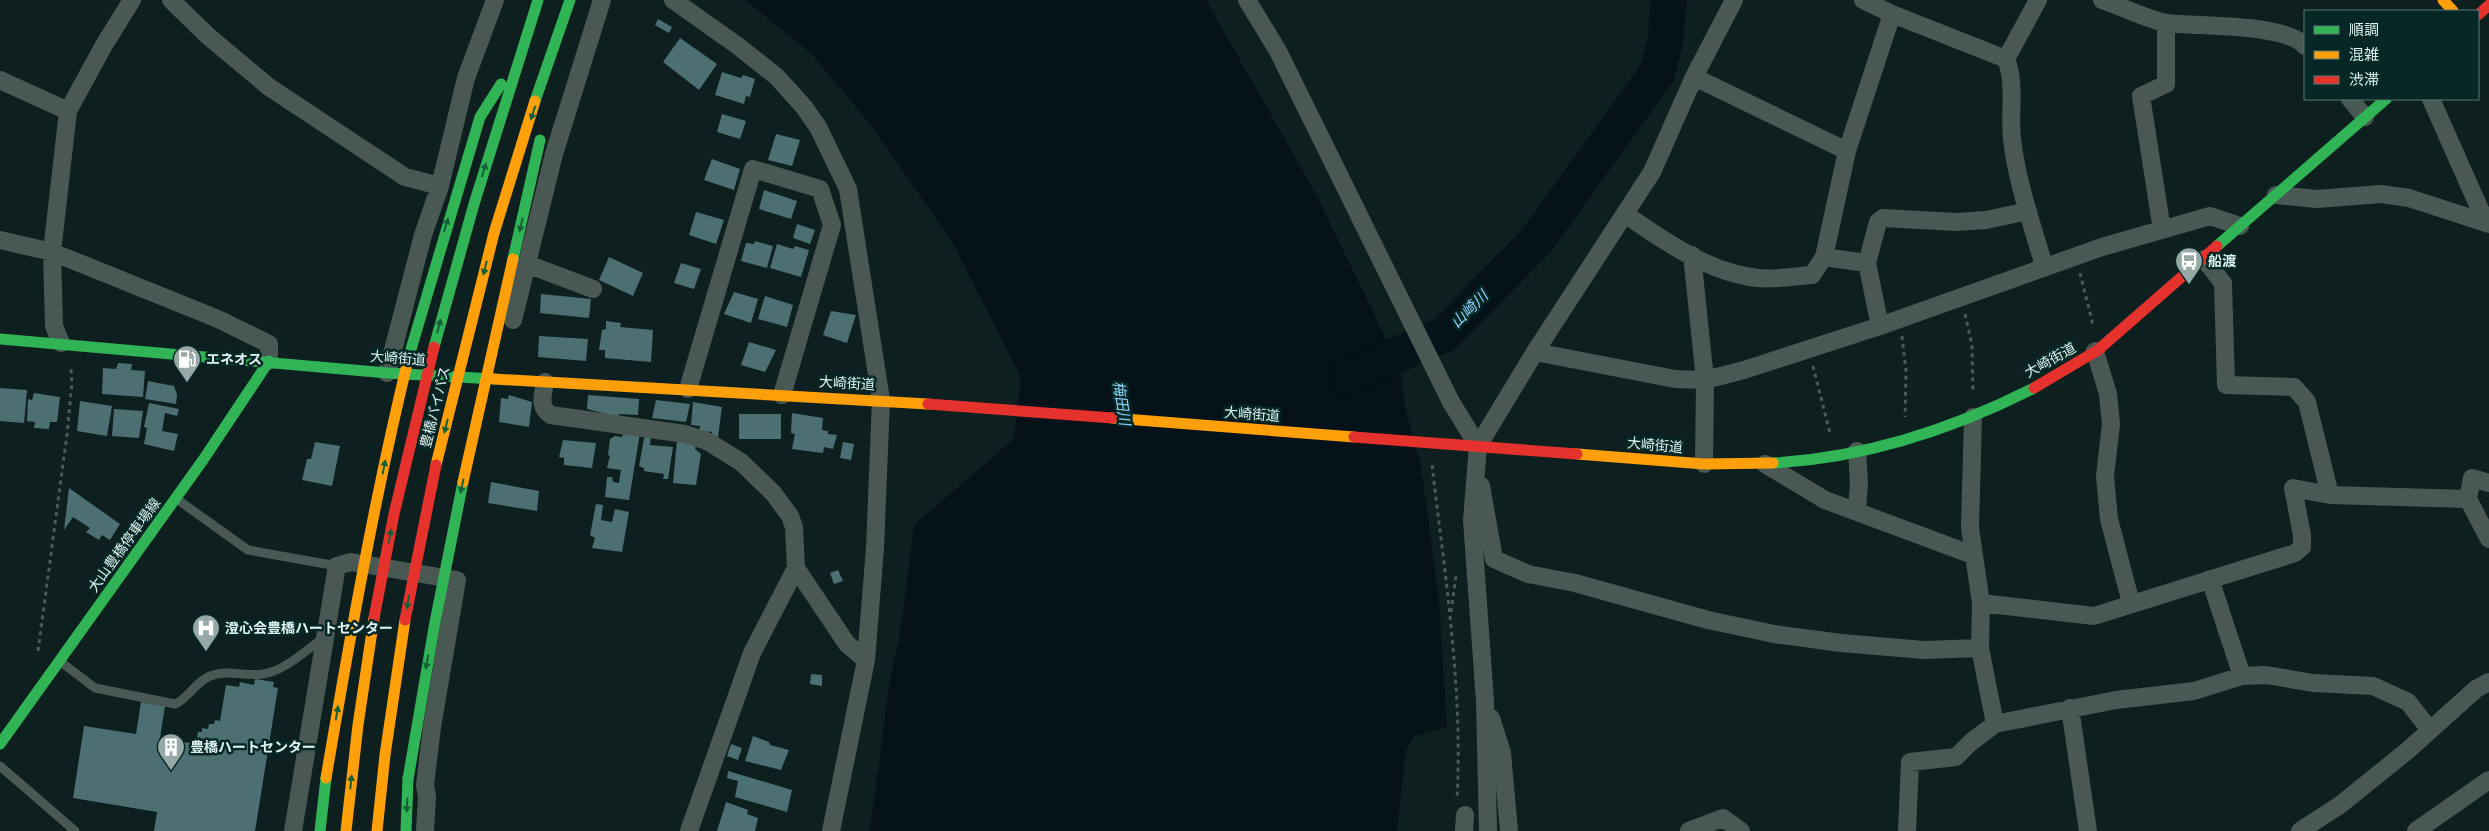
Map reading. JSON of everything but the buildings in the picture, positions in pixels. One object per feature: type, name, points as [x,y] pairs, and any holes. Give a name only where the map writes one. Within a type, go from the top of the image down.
[{"type":"main road","name":"豊橋バイパス","points":[[346,831],[351,780],[378,600],[413,423],[467,225],[538,0]]},
{"type":"main road","name":"豊橋バイパス","points":[[376,831],[381,783],[408,603],[443,436],[494,231],[570,0]]},
{"type":"main road","points":[[2443,0],[2452,10]]},
{"type":"main road","points":[[546,105],[557,40]]},
{"type":"main road","points":[[320,831],[326,778],[356,607],[395,413],[418,320],[480,117],[520,53]]},
{"type":"main road","name":"大崎街道","points":[[0,339],[269,361],[387,373],[888,400],[1429,443],[1477,453],[1704,464],[1765,464],[1835,455],[1905,440],[1973,417],[2072,367],[2095,351],[2204,259],[2385,100]]},
{"type":"main road","points":[[406,831],[408,779],[431,641],[450,544],[543,124]]},
{"type":"main road","name":"大山豊橋停車場線","points":[[0,744],[176,498],[269,361]]},
{"type":"main road","points":[[490,417],[498,379]]},
{"type":"street","points":[[61,343],[54,326],[52,252],[68,111],[104,45],[132,0]]},
{"type":"street","points":[[171,0],[208,36],[269,87],[405,176],[440,186]]},
{"type":"street","points":[[387,373],[424,235],[440,186],[466,78],[495,0]]},
{"type":"street","points":[[498,379],[554,154],[602,0]]},
{"type":"street","points":[[673,0],[738,46],[777,78],[804,107],[830,148],[848,189],[888,400],[866,660],[831,831]]},
{"type":"street","points":[[1247,0],[1278,51],[1477,453],[1494,560],[1528,574],[1575,582],[1708,620],[1774,634],[1840,643],[1924,650],[1980,648]]},
{"type":"street","points":[[1488,831],[1486,701],[1472,520],[1477,453],[1535,352],[1652,172],[1694,78],[1734,0]]},
{"type":"street","points":[[1863,0],[1892,14],[2006,59],[2012,73],[2012,136],[2017,178],[2044,266]]},
{"type":"street","points":[[2006,59],[2038,0]]},
{"type":"street","points":[[2102,0],[2166,23],[2262,30],[2292,36],[2304,45]]},
{"type":"street","points":[[1625,214],[1654,234],[1722,270],[1759,278],[1812,275],[1824,257],[1847,151],[1892,14]]},
{"type":"street","points":[[2162,230],[2141,96],[2166,84],[2166,23]]},
{"type":"street","points":[[1694,78],[1847,151]]},
{"type":"street","points":[[0,80],[68,111]]},
{"type":"street","points":[[2351,100],[2365,117]]},
{"type":"street","points":[[2431,100],[2488,223]]},
{"type":"street","points":[[688,389],[753,169],[820,189],[832,225],[782,395]]},
{"type":"street","points":[[2276,195],[2317,199],[2381,194],[2409,198],[2488,223]]},
{"type":"street","points":[[1880,326],[1867,263],[1878,222],[1883,218],[1956,222],[1986,220],[2028,211]]},
{"type":"street","points":[[1535,352],[1675,379],[1705,380],[1744,370],[1880,326],[2044,266],[2210,216],[2240,226]]},
{"type":"street","points":[[0,240],[52,252],[218,319],[269,344],[269,361]]},
{"type":"street","points":[[1692,255],[1705,380],[1704,464]]},
{"type":"street","points":[[1824,257],[1867,263]]},
{"type":"street","points":[[2204,259],[2223,283],[2226,385],[2294,387],[2307,402],[2330,494]]},
{"type":"street","points":[[527,264],[593,289]]},
{"type":"street","points":[[2095,351],[2108,394],[2111,424],[2105,476],[2109,519],[2131,603]]},
{"type":"street","points":[[545,382],[542,402],[544,410],[552,415],[685,434],[707,441],[730,454],[774,494],[790,516],[794,527],[796,568],[752,653],[689,831]]},
{"type":"street","points":[[1973,417],[1970,528],[1981,603],[1980,648],[1995,724]]},
{"type":"street","points":[[1856,510],[1859,483],[1857,451]]},
{"type":"street","points":[[1765,464],[1825,500],[1973,555]]},
{"type":"street","points":[[2489,483],[2472,478],[2468,499],[2489,538]]},
{"type":"street","points":[[1981,603],[2094,616],[2295,553],[2302,546],[2302,535],[2294,488],[2330,494],[2468,499]]},
{"type":"street","points":[[293,831],[337,566],[351,562],[458,575],[432,728],[426,784],[425,831]]},
{"type":"street","points":[[796,568],[847,644],[866,660]]},
{"type":"street","points":[[2210,579],[2242,676]]},
{"type":"street","points":[[1907,831],[1910,762],[1956,757],[1971,742],[1995,724],[2070,708],[2116,700],[2194,692],[2242,676],[2266,675],[2314,683],[2373,686],[2408,702],[2430,730]]},
{"type":"street","points":[[2300,831],[2340,805],[2476,689],[2489,682]]},
{"type":"street","points":[[1486,701],[1502,753],[1509,831]]},
{"type":"street","points":[[2070,708],[2088,831]]},
{"type":"street","points":[[2416,831],[2489,780]]},
{"type":"street","points":[[1688,831],[1723,818],[1742,831]]},
{"type":"lane","points":[[176,498],[248,550],[337,566]]},
{"type":"lane","points":[[59,660],[95,688],[174,704],[180,702],[195,685],[205,678],[225,672],[258,675],[272,672],[325,637]]},
{"type":"lane","points":[[0,766],[75,831]]},
{"type":"path","points":[[2076,256],[2094,330],[2095,351]]},
{"type":"path","points":[[1961,296],[1972,345],[1973,417]]},
{"type":"path","points":[[1900,319],[1906,371],[1905,440]]},
{"type":"path","points":[[42,684],[37,657],[66,444],[72,382],[70,364],[61,343]]},
{"type":"path","points":[[1809,349],[1835,455]]},
{"type":"path","points":[[1432,461],[1454,653],[1460,744],[1456,813],[1465,823]]},
{"type":"water","name":"梅田川","points":[[745,0],[1206,0],[1317,196],[1389,345],[1402,380],[1405,407],[1421,466],[1439,600],[1447,727],[1414,736],[1406,751],[1397,831],[870,831],[888,692],[900,633],[914,525],[1014,439],[1021,377],[951,240],[873,128],[813,55]]},
{"type":"waterway","name":"山崎川","points":[[1347,376],[1445,334],[1537,240],[1657,73],[1665,43],[1669,0]]},
{"type":"traffic: fast","points":[[434,347],[474,204],[538,0]]},
{"type":"traffic: fast","points":[[535,101],[570,0]]},
{"type":"traffic: fast","points":[[409,356],[480,117],[501,84]]},
{"type":"traffic: fast","points":[[2217,246],[2385,100]]},
{"type":"traffic: fast","points":[[513,259],[540,140]]},
{"type":"traffic: fast","points":[[0,339],[387,373],[494,379]]},
{"type":"traffic: fast","points":[[0,744],[203,460],[269,361]]},
{"type":"traffic: fast","points":[[1773,463],[1841,455],[1908,439],[1972,416],[2034,388]]},
{"type":"traffic: fast","points":[[408,779],[435,622],[463,482]]},
{"type":"traffic: fast","points":[[320,831],[326,778]]},
{"type":"traffic: fast","points":[[406,831],[408,779]]},
{"type":"traffic: slow","points":[[2443,0],[2452,10]]},
{"type":"traffic: slow","points":[[436,465],[494,233],[535,101]]},
{"type":"traffic: slow","points":[[463,482],[513,259]]},
{"type":"traffic: slow","points":[[326,778],[374,513],[409,356]]},
{"type":"traffic: slow","points":[[494,379],[928,404]]},
{"type":"traffic: slow","points":[[1112,418],[1354,437]]},
{"type":"traffic: slow","points":[[1577,454],[1704,464],[1773,463]]},
{"type":"traffic: slow","points":[[346,831],[358,725],[374,618]]},
{"type":"traffic: slow","points":[[377,831],[385,755],[405,620]]},
{"type":"traffic: jam","points":[[2479,14],[2489,5]]},
{"type":"traffic: jam","points":[[2034,388],[2098,350],[2217,246]]},
{"type":"traffic: jam","points":[[374,618],[394,514],[434,347]]},
{"type":"traffic: jam","points":[[928,404],[1112,418]]},
{"type":"traffic: jam","points":[[1354,437],[1577,454]]},
{"type":"traffic: jam","points":[[405,620],[436,465]]},
{"type":"place","name":"船渡","points":[[2189,285]]},
{"type":"place","name":"エネオス","points":[[187,383]]},
{"type":"place","name":"澄心会豊橋ハートセンター","points":[[206,652]]},
{"type":"place","name":"豊橋ハートセンター","points":[[171,771]]}]
